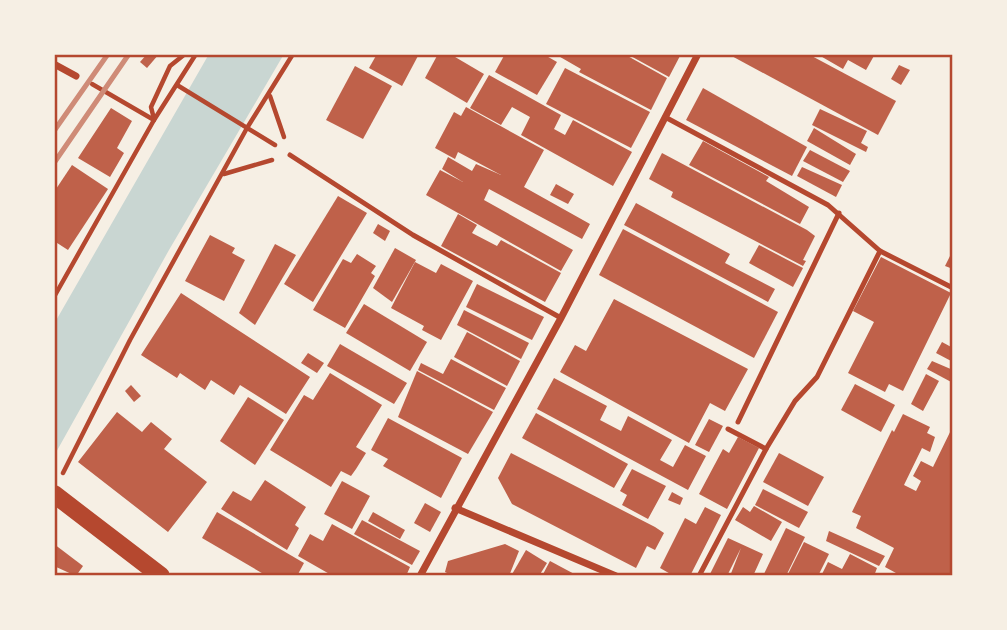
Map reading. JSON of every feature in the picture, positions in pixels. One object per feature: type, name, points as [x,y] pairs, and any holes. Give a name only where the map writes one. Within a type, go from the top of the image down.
[{"type":"main road","points":[[57,487],[161,576]]},
{"type":"street","points":[[421,576],[454,508],[561,318],[698,54]]},
{"type":"street","points":[[54,64],[76,76]]},
{"type":"street","points":[[454,508],[616,576]]},
{"type":"lane","points":[[665,117],[839,213],[880,251],[953,288]]},
{"type":"lane","points":[[290,155],[413,235],[561,318]]},
{"type":"lane","points":[[738,422],[839,213]]},
{"type":"lane","points":[[699,576],[766,449],[795,401],[817,377],[880,251]]},
{"type":"lane","points":[[729,429],[766,449]]},
{"type":"path","points":[[154,120],[151,107],[170,66],[185,54]]},
{"type":"path","points":[[54,297],[154,120],[179,87],[196,54]]},
{"type":"path","points":[[57,487],[130,340],[247,128],[270,95],[293,54]]},
{"type":"path","points":[[76,76],[154,120]]},
{"type":"path","points":[[179,87],[290,155]]},
{"type":"path","points":[[270,95],[290,155]]},
{"type":"path","points":[[224,174],[290,155]]},
{"type":"shaded area","points":[[209,54],[284,54],[169,250],[54,456],[54,324]]},
{"type":"building","points":[[147,54],[159,54],[147,68],[140,62]]},
{"type":"building","points":[[377,54],[419,54],[402,86],[369,68]]},
{"type":"building","points":[[438,54],[450,54],[484,74],[467,103],[425,78]]},
{"type":"building","points":[[505,54],[543,54],[557,62],[537,95],[495,72]]},
{"type":"building","points":[[555,54],[624,54],[667,78],[651,110],[579,72],[581,69]]},
{"type":"building","points":[[627,54],[681,54],[669,77]]},
{"type":"building","points":[[728,54],[808,54],[896,101],[878,135]]},
{"type":"building","points":[[817,54],[875,54],[866,70],[848,60],[843,69]]},
{"type":"building","points":[[899,65],[910,70],[901,85],[891,79]]},
{"type":"building","points":[[355,66],[392,86],[363,139],[326,120]]},
{"type":"building","points":[[565,68],[650,112],[631,148],[546,104]]},
{"type":"building","points":[[489,75],[561,115],[554,129],[565,135],[573,120],[632,152],[613,186],[521,135],[530,117],[512,107],[501,125],[470,108]]},
{"type":"building","points":[[703,88],[807,147],[792,176],[686,120]]},
{"type":"building","points":[[466,107],[544,150],[524,187],[590,224],[582,239],[489,189],[484,200],[573,250],[561,271],[426,195],[440,170],[463,182],[442,169],[448,157],[472,171],[476,164],[501,175],[458,152],[455,159],[435,148],[454,112],[461,116]]},
{"type":"building","points":[[111,108],[132,121],[117,148],[124,153],[110,177],[78,158]]},
{"type":"building","points":[[820,109],[867,131],[861,143],[868,147],[866,152],[812,125]]},
{"type":"building","points":[[814,128],[856,154],[850,165],[807,141]]},
{"type":"building","points":[[703,141],[769,177],[766,181],[809,207],[800,224],[689,165]]},
{"type":"building","points":[[810,150],[850,171],[843,182],[803,161]]},
{"type":"building","points":[[662,153],[815,236],[803,260],[806,261],[803,266],[671,197],[673,192],[649,179]]},
{"type":"building","points":[[72,165],[108,189],[68,250],[54,241],[54,192]]},
{"type":"building","points":[[802,167],[842,185],[836,197],[797,176]]},
{"type":"building","points":[[556,184],[574,194],[568,204],[550,195]]},
{"type":"building","points":[[338,196],[367,213],[313,302],[284,284]]},
{"type":"building","points":[[636,203],[730,254],[725,263],[775,289],[768,302],[624,225]]},
{"type":"building","points":[[458,214],[477,225],[472,233],[497,246],[501,240],[561,273],[545,302],[441,246]]},
{"type":"building","points":[[378,224],[390,231],[385,241],[373,233]]},
{"type":"building","points":[[623,229],[778,312],[754,358],[599,275]]},
{"type":"building","points":[[210,235],[235,248],[232,253],[245,260],[224,301],[185,281]]},
{"type":"building","points":[[275,244],[296,255],[255,325],[239,313]]},
{"type":"building","points":[[759,245],[803,268],[793,287],[749,263]]},
{"type":"building","points":[[395,248],[416,260],[392,302],[373,288]]},
{"type":"building","points":[[953,250],[953,269],[945,266]]},
{"type":"building","points":[[357,254],[376,266],[371,273],[375,276],[345,328],[313,310],[343,259],[351,263]]},
{"type":"building","points":[[881,257],[951,293],[903,391],[889,384],[885,392],[848,373],[874,322],[853,311]]},
{"type":"building","points":[[415,262],[436,273],[441,264],[473,281],[441,340],[422,330],[424,326],[391,308]]},
{"type":"building","points":[[477,284],[544,317],[532,340],[466,307]]},
{"type":"building","points":[[181,293],[310,377],[286,414],[240,385],[234,395],[211,380],[205,390],[180,373],[177,378],[141,355]]},
{"type":"building","points":[[614,299],[748,369],[725,411],[710,403],[689,443],[560,372],[575,345],[586,351]]},
{"type":"building","points":[[364,304],[427,342],[410,371],[346,333]]},
{"type":"building","points":[[464,310],[529,343],[521,359],[457,325]]},
{"type":"building","points":[[467,332],[520,361],[507,386],[454,357]]},
{"type":"building","points":[[942,342],[953,348],[953,362],[936,353]]},
{"type":"building","points":[[340,344],[407,383],[394,404],[327,366]]},
{"type":"building","points":[[308,353],[324,363],[317,373],[301,363]]},
{"type":"building","points":[[451,359],[506,388],[494,410],[418,370],[421,363],[443,374]]},
{"type":"building","points":[[932,361],[953,370],[953,383],[927,369]]},
{"type":"building","points":[[417,371],[493,412],[468,454],[398,417]]},
{"type":"building","points":[[330,373],[382,405],[356,447],[366,453],[351,476],[341,471],[331,487],[270,450],[304,395],[313,400]]},
{"type":"building","points":[[926,374],[939,381],[923,411],[911,404]]},
{"type":"building","points":[[554,378],[607,406],[600,420],[621,431],[628,416],[672,440],[660,460],[673,467],[685,445],[706,456],[688,490],[537,409]]},
{"type":"building","points":[[855,384],[895,405],[881,432],[841,410]]},
{"type":"building","points":[[131,385],[141,396],[134,402],[125,391]]},
{"type":"building","points":[[248,397],[284,420],[255,465],[220,441]]},
{"type":"building","points":[[117,412],[142,432],[151,422],[172,439],[164,449],[207,482],[168,532],[78,462]]},
{"type":"building","points":[[536,413],[628,464],[614,488],[522,438]]},
{"type":"building","points":[[903,414],[930,427],[927,433],[935,437],[930,452],[922,448],[904,485],[916,491],[921,481],[913,476],[921,461],[933,467],[953,426],[953,576],[895,576],[896,573],[885,567],[894,548],[856,528],[861,516],[852,512],[892,430],[894,432]]},
{"type":"building","points":[[388,418],[462,458],[441,498],[383,466],[388,459],[371,450]]},
{"type":"building","points":[[709,419],[723,426],[709,452],[695,445]]},
{"type":"building","points":[[738,437],[759,448],[727,509],[699,494],[723,449],[729,453]]},
{"type":"building","points":[[511,453],[664,533],[655,550],[647,546],[636,568],[512,504],[498,478]]},
{"type":"building","points":[[779,453],[824,477],[808,506],[763,482]]},
{"type":"building","points":[[632,469],[666,486],[648,519],[622,505],[627,495],[620,491]]},
{"type":"building","points":[[265,480],[306,507],[295,525],[299,528],[287,550],[221,509],[233,491],[251,501]]},
{"type":"building","points":[[342,481],[370,496],[352,529],[324,514]]},
{"type":"building","points":[[763,489],[808,512],[799,528],[755,505]]},
{"type":"building","points":[[672,492],[683,498],[680,505],[668,500]]},
{"type":"building","points":[[425,503],[441,512],[430,532],[414,523]]},
{"type":"building","points":[[754,506],[782,522],[771,541],[735,520],[743,507],[750,512]]},
{"type":"building","points":[[705,507],[721,515],[690,576],[674,576],[660,568],[685,518],[696,524]]},
{"type":"building","points":[[217,512],[304,563],[297,576],[267,576],[202,538]]},
{"type":"building","points":[[373,512],[405,530],[400,539],[368,521]]},
{"type":"building","points":[[362,520],[420,551],[412,565],[354,534]]},
{"type":"building","points":[[332,524],[410,567],[406,576],[333,576],[298,556],[310,534],[323,541]]},
{"type":"building","points":[[786,528],[805,537],[786,576],[763,576]]},
{"type":"building","points":[[829,531],[885,556],[879,566],[826,541]]},
{"type":"building","points":[[728,538],[763,554],[753,576],[730,576],[741,548],[727,576],[709,576]]},
{"type":"building","points":[[804,542],[829,554],[818,576],[787,576]]},
{"type":"building","points":[[54,544],[83,566],[76,576],[54,566]]},
{"type":"building","points":[[505,544],[519,551],[509,576],[453,576],[445,572],[448,561]]},
{"type":"building","points":[[526,550],[547,563],[539,576],[511,576]]},
{"type":"building","points":[[850,554],[877,568],[874,576],[821,576],[828,562],[842,569]]},
{"type":"building","points":[[550,561],[578,576],[542,576]]},
{"type":"railway","points":[[54,131],[108,54]]},
{"type":"railway","points":[[54,163],[129,54]]}]
